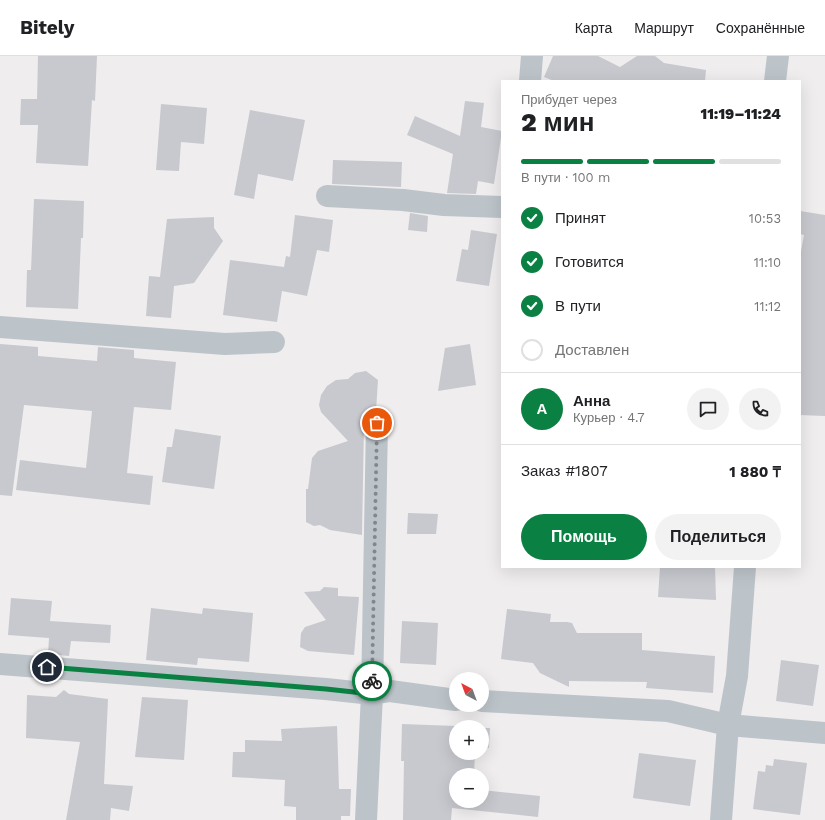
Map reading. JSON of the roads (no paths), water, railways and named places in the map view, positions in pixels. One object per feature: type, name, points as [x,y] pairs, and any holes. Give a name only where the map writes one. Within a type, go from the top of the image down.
[{"type":"street","points":[[530,80],[532,56]]},
{"type":"street","points":[[775,80],[778,56]]},
{"type":"street","points":[[327,196],[403,200],[444,205],[501,208]]},
{"type":"street","points":[[0,327],[225,344],[274,342]]},
{"type":"street","points":[[366,820],[372,694],[377,423]]},
{"type":"street","points":[[721,820],[728,725],[737,676],[745,568]]},
{"type":"street","points":[[0,664],[326,689],[372,694],[390,691],[449,699]]},
{"type":"street","points":[[489,701],[668,711],[728,725],[825,733]]}]
